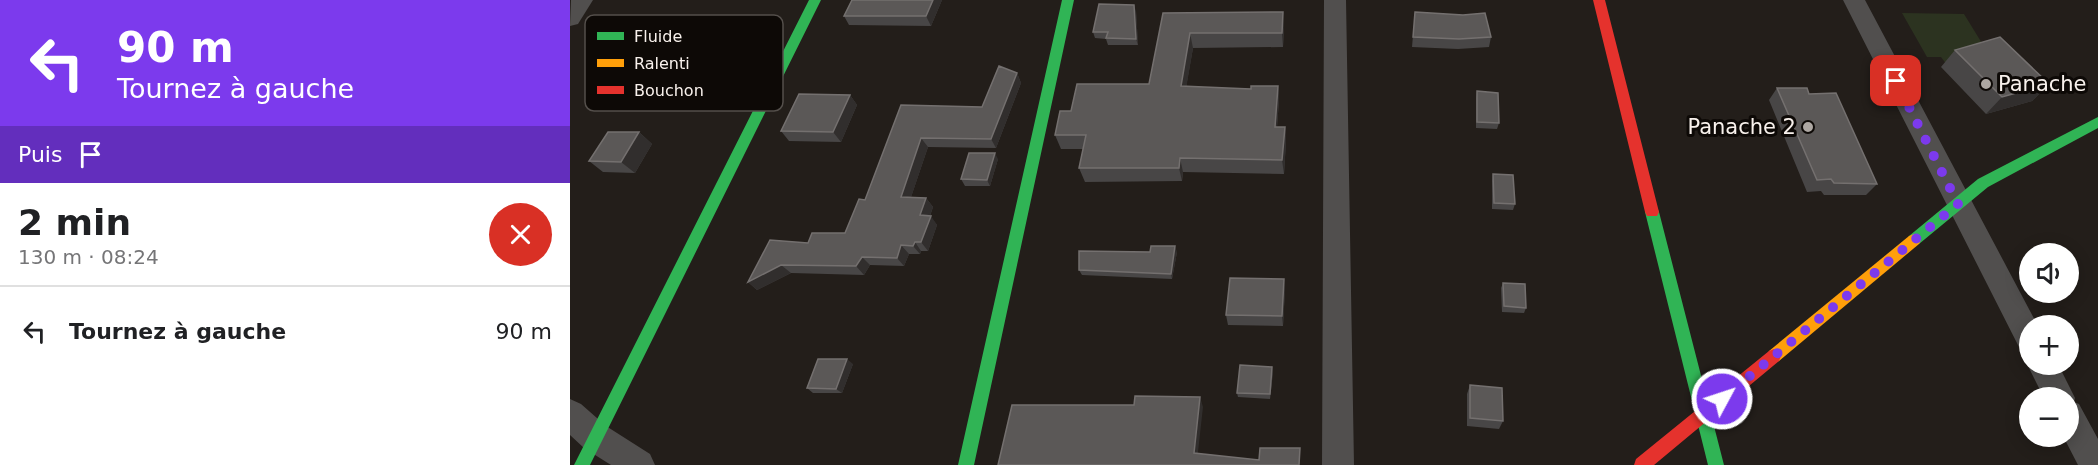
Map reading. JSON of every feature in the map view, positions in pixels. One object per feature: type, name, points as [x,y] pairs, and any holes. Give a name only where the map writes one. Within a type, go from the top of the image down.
[{"type":"street","points":[[570,18],[582,0]]},
{"type":"street","points":[[783,64],[815,0]]},
{"type":"street","points":[[966,465],[1068,0]]},
{"type":"street","points":[[1335,0],[1338,465]]},
{"type":"street","points":[[1599,0],[1716,465]]},
{"type":"street","points":[[1854,0],[2019,319]]},
{"type":"street","points":[[582,465],[759,111]]},
{"type":"street","points":[[1642,465],[1983,183],[2098,122]]},
{"type":"street","points":[[570,414],[595,437],[639,465]]},
{"type":"street","points":[[2079,435],[2095,465]]},
{"type":"green space","points":[[1902,13],[1964,14],[1988,53],[1960,54],[1947,65],[1941,57],[1927,57]]},
{"type":"building","points":[[852,0],[933,0],[926,16],[844,16]]},
{"type":"building","points":[[1099,4],[1134,5],[1136,39],[1106,38],[1108,32],[1093,32]]},
{"type":"building","points":[[1283,12],[1282,33],[1190,33],[1181,86],[1251,89],[1251,86],[1278,86],[1275,127],[1285,127],[1282,160],[1180,158],[1179,168],[1079,168],[1086,135],[1055,135],[1060,111],[1071,111],[1077,84],[1149,84],[1163,13]]},
{"type":"building","points":[[1415,12],[1463,15],[1485,13],[1491,37],[1459,39],[1413,37]]},
{"type":"building","points":[[2000,37],[2049,84],[2002,97],[1955,50]]},
{"type":"building","points":[[999,66],[1017,73],[991,139],[921,138],[901,197],[926,198],[920,215],[931,216],[921,242],[915,242],[913,246],[901,245],[897,258],[862,257],[856,266],[781,265],[748,282],[770,240],[808,243],[812,233],[845,233],[859,199],[865,200],[901,105],[982,107]]},
{"type":"building","name":"Panache 2","points":[[1777,88],[1807,88],[1809,94],[1836,93],[1877,184],[1834,183],[1831,179],[1817,180]]},
{"type":"building","points":[[1477,91],[1498,93],[1499,123],[1477,122]]},
{"type":"building","points":[[799,94],[850,95],[833,132],[781,131]]},
{"type":"building","points":[[608,132],[639,132],[621,162],[589,161]]},
{"type":"building","points":[[969,153],[995,153],[987,180],[961,179]]},
{"type":"building","points":[[1493,174],[1513,175],[1515,204],[1494,203]]},
{"type":"building","points":[[1151,246],[1175,246],[1171,274],[1079,270],[1079,251],[1150,252]]},
{"type":"building","points":[[1230,278],[1284,279],[1282,316],[1226,315]]},
{"type":"building","points":[[1503,283],[1525,284],[1526,308],[1504,306]]},
{"type":"building","points":[[818,359],[847,359],[836,389],[807,388]]},
{"type":"building","points":[[1240,365],[1272,367],[1270,394],[1237,393]]},
{"type":"building","points":[[1470,385],[1502,388],[1503,421],[1470,418]]},
{"type":"building","points":[[1135,396],[1200,397],[1194,453],[1259,460],[1260,448],[1300,448],[1299,465],[998,465],[1012,405],[1134,405]]},
{"type":"traffic: fast","points":[[783,64],[815,0]]},
{"type":"traffic: fast","points":[[966,465],[1068,0]]},
{"type":"traffic: fast","points":[[582,465],[759,111]]},
{"type":"traffic: fast","points":[[1914,240],[1983,183],[2098,122]]},
{"type":"traffic: fast","points":[[1652,212],[1716,465]]},
{"type":"traffic: slow","points":[[1774,356],[1914,240]]},
{"type":"traffic: jam","points":[[1599,0],[1652,212]]},
{"type":"traffic: jam","points":[[1642,465],[1774,356]]},
{"type":"place","name":"Panache","points":[[1986,84]]},
{"type":"place","name":"Panache 2","points":[[1808,127]]},
{"type":"route","points":[[1722,399],[1958,204],[1896,81]]}]
